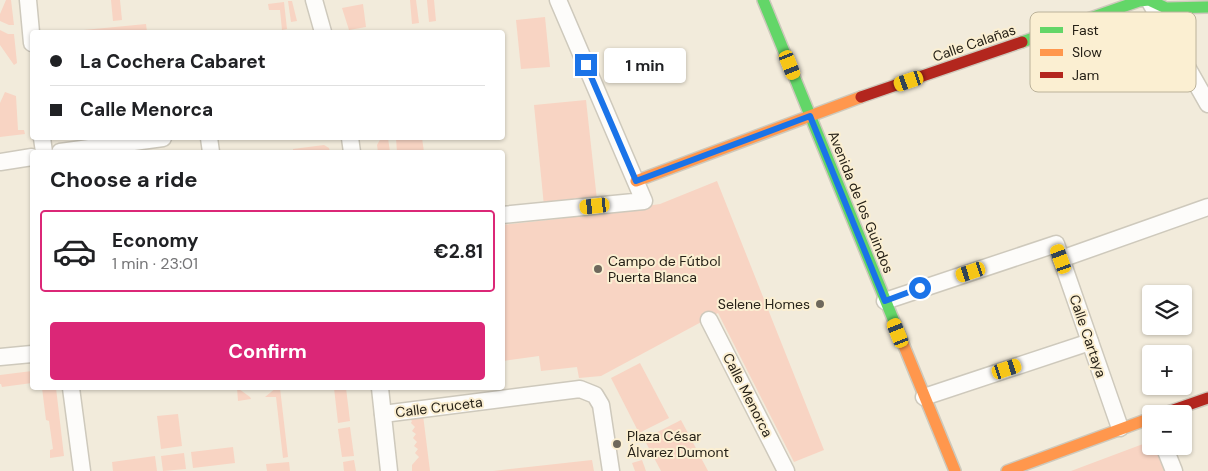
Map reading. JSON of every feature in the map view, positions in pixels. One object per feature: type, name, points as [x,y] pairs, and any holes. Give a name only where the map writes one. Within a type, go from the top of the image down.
[{"type":"street","points":[[28,0],[31,30]]},
{"type":"street","points":[[314,0],[322,30]]},
{"type":"street","points":[[505,215],[644,200],[558,0]]},
{"type":"street","name":"Avenida de los Guindos","points":[[763,0],[955,471]]},
{"type":"street","points":[[1149,0],[1166,8],[1208,7]]},
{"type":"street","points":[[1149,0],[1156,12]]},
{"type":"street","name":"Calle Calañas","points":[[1108,12],[1139,1],[1149,0]]},
{"type":"street","name":"Calle Calañas","points":[[636,181],[810,116],[1030,39]]},
{"type":"street","points":[[1196,83],[1208,104]]},
{"type":"street","points":[[75,150],[148,140]]},
{"type":"street","points":[[0,162],[30,157]]},
{"type":"street","points":[[1061,259],[1208,207]]},
{"type":"street","name":"Calle Cartaya","points":[[885,301],[1056,244],[1120,428]]},
{"type":"street","name":"Calle Menorca","points":[[709,320],[786,471]]},
{"type":"street","points":[[924,397],[1090,342]]},
{"type":"street","points":[[0,357],[30,354]]},
{"type":"street","name":"Calle Cruceta","points":[[383,414],[477,395],[580,389],[595,395],[601,405],[610,471]]},
{"type":"street","points":[[71,390],[82,471]]},
{"type":"street","points":[[380,390],[389,471]]},
{"type":"street","points":[[1188,405],[1208,398]]},
{"type":"street","points":[[1007,471],[1142,421]]},
{"type":"street","points":[[1168,455],[1174,471]]},
{"type":"shaded area","points":[[6,0],[11,0],[14,25],[0,21],[0,14]]},
{"type":"shaded area","points":[[111,0],[120,0],[122,20],[113,21]]},
{"type":"shaded area","points":[[410,0],[416,0],[419,23],[412,24]]},
{"type":"shaded area","points":[[427,0],[434,0],[436,21],[429,22]]},
{"type":"shaded area","points":[[288,1],[292,1],[297,21],[291,22]]},
{"type":"shaded area","points":[[284,2],[287,29],[282,30],[280,10],[269,10],[268,4]]},
{"type":"shaded area","points":[[363,4],[366,27],[349,30],[342,8]]},
{"type":"shaded area","points":[[545,17],[550,67],[521,69],[516,20]]},
{"type":"shaded area","points":[[146,24],[147,30],[84,30]]},
{"type":"shaded area","points":[[0,30],[8,34],[14,34],[17,63],[14,65],[0,45]]},
{"type":"shaded area","points":[[5,92],[16,96],[18,130],[24,130],[25,134],[0,137],[0,103]]},
{"type":"shaded area","points":[[586,100],[597,200],[544,206],[534,105]]},
{"type":"shaded area","points":[[380,140],[388,140],[390,150],[378,150],[377,145]]},
{"type":"shaded area","points":[[396,140],[422,140],[424,150],[397,150]]},
{"type":"shaded area","points":[[324,145],[330,150],[293,150]]},
{"type":"shaded area","name":"Campo de Fútbol Puerta Blanca","points":[[717,181],[824,450],[794,462],[718,313],[601,376],[579,378],[577,367],[541,371],[539,356],[505,361],[505,225],[660,204]]},
{"type":"shaded area","points":[[640,363],[669,418],[639,433],[611,378]]},
{"type":"shaded area","points":[[30,371],[30,383],[2,387],[0,375]]},
{"type":"shaded area","points":[[42,390],[56,390],[64,456],[50,458],[50,450],[53,449],[49,421],[46,420]]},
{"type":"shaded area","points":[[237,390],[241,390],[251,399],[238,401]]},
{"type":"shaded area","points":[[274,390],[280,390],[288,457],[283,458],[276,397],[265,397]]},
{"type":"shaded area","points":[[334,390],[346,390],[350,421],[338,423]]},
{"type":"shaded area","points":[[178,414],[182,446],[161,449],[157,416]]},
{"type":"shaded area","points":[[423,415],[430,471],[412,471],[412,465],[419,457],[415,453],[418,449],[414,446],[417,442],[413,438],[416,434],[412,431],[415,427],[408,417]]},
{"type":"shaded area","points":[[681,420],[708,471],[661,471],[644,439]]},
{"type":"shaded area","points":[[350,427],[354,456],[342,457],[338,429]]},
{"type":"shaded area","points":[[1142,444],[1142,455],[1160,455],[1166,471],[1071,471]]},
{"type":"shaded area","points":[[233,447],[235,463],[193,468],[191,452]]},
{"type":"shaded area","points":[[184,453],[186,469],[163,471],[161,456]]},
{"type":"shaded area","points":[[155,456],[157,471],[113,471],[112,462]]},
{"type":"shaded area","points":[[354,460],[356,471],[344,471],[343,462]]},
{"type":"shaded area","points":[[592,460],[594,471],[493,471]]},
{"type":"shaded area","points":[[642,460],[646,471],[635,471],[632,463]]},
{"type":"shaded area","points":[[289,462],[290,471],[267,471],[266,464]]},
{"type":"traffic: fast","points":[[763,0],[902,341]]},
{"type":"traffic: fast","points":[[1108,12],[1139,1],[1149,0],[1166,8],[1208,7]]},
{"type":"traffic: fast","points":[[1022,42],[1030,39]]},
{"type":"traffic: slow","points":[[636,181],[861,97]]},
{"type":"traffic: slow","points":[[902,341],[955,471]]},
{"type":"traffic: slow","points":[[1007,471],[1142,421]]},
{"type":"traffic: jam","points":[[861,97],[1022,42]]},
{"type":"traffic: jam","points":[[1188,405],[1208,398]]},
{"type":"place","name":"Campo de Fútbol Puerta Blanca","points":[[598,269]]},
{"type":"place","name":"Selene Homes","points":[[820,304]]},
{"type":"place","name":"Plaza César Álvarez Dumont","points":[[617,444]]},
{"type":"route","points":[[586,65],[636,181],[810,116],[885,301],[920,288]]}]
